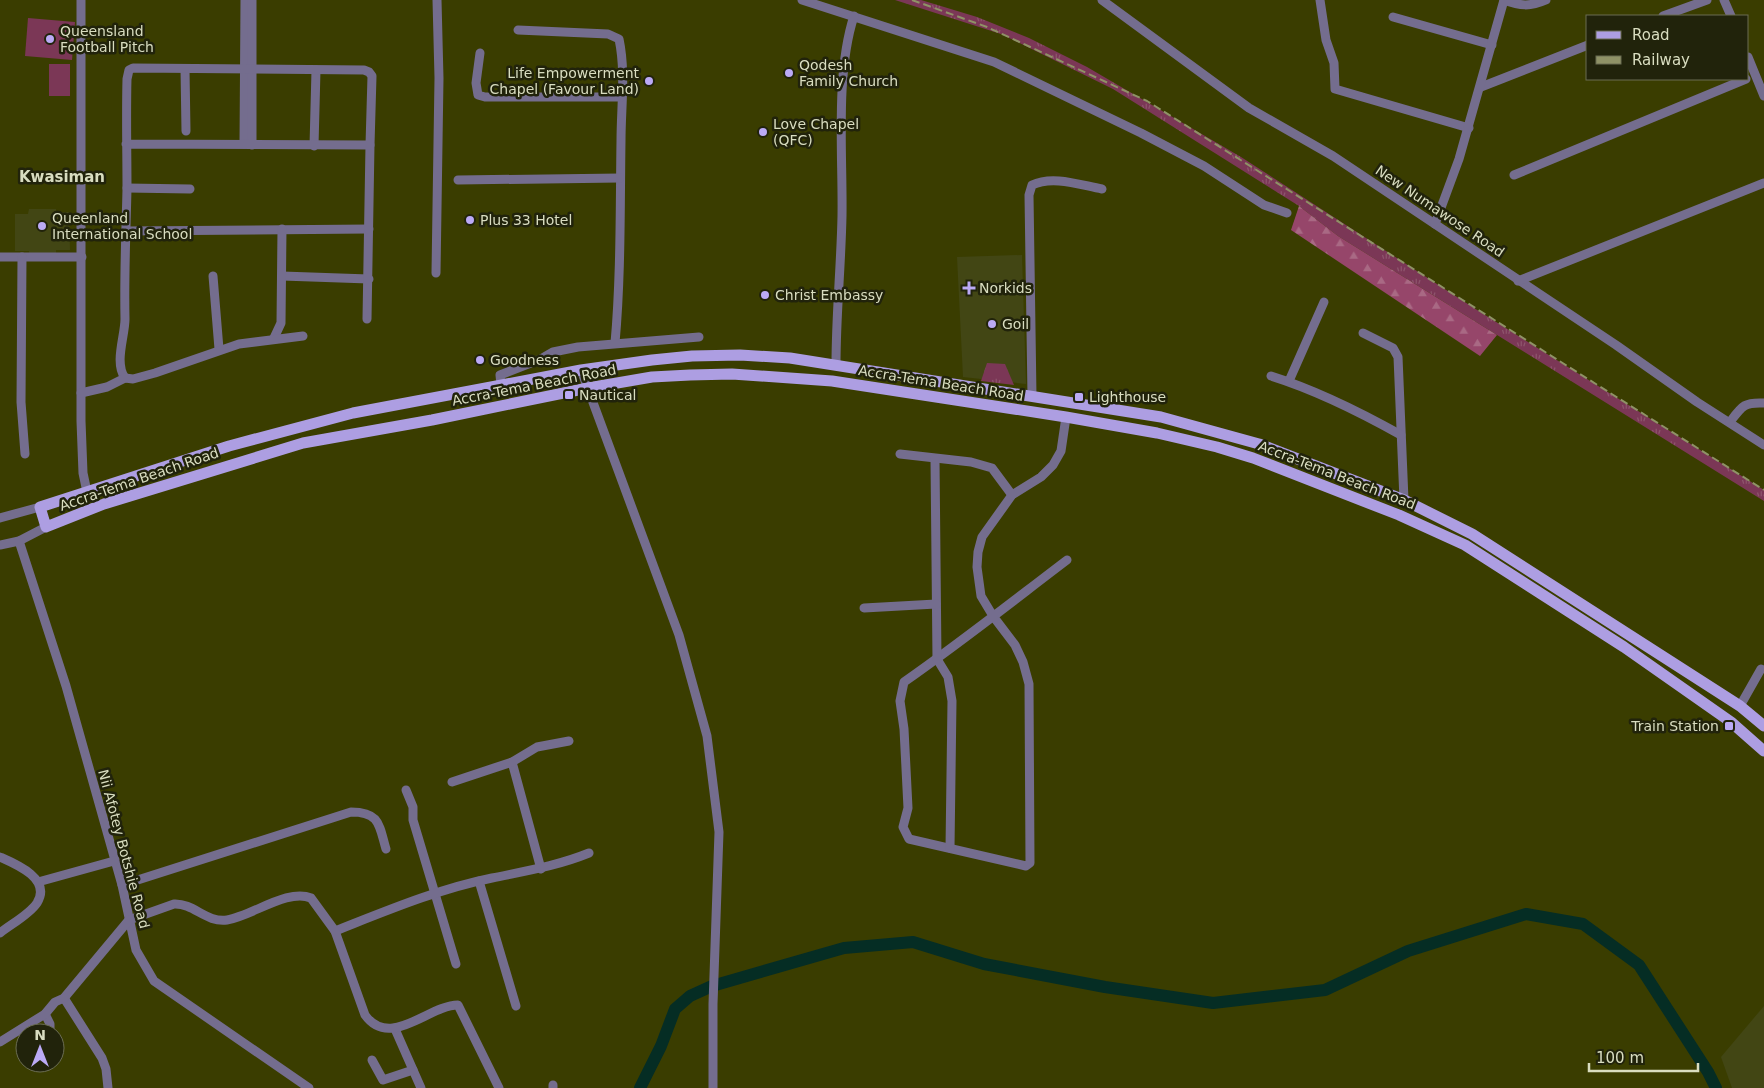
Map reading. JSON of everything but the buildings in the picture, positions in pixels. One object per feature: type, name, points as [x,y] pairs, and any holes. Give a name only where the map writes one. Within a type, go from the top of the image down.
[{"type":"main road","name":"Accra-Tema Beach Road","points":[[40,507],[229,446],[353,413],[582,370],[692,356],[740,355],[836,364],[905,378],[1161,417],[1259,444],[1404,500],[1472,534],[1740,706],[1764,726]]},
{"type":"main road","points":[[832,381],[836,364]]},
{"type":"main road","name":"Accra-Tema Beach Road","points":[[46,527],[104,504],[303,443],[432,420],[588,388],[652,378],[690,375],[732,374],[832,381],[1157,433],[1253,458],[1399,515],[1465,545],[1624,648],[1731,722],[1764,751]]},
{"type":"main road","points":[[40,507],[46,527]]},
{"type":"main road","points":[[1731,722],[1740,706]]},
{"type":"street","points":[[81,0],[81,393],[83,473],[87,492]]},
{"type":"street","points":[[245,0],[249,69]]},
{"type":"street","points":[[248,144],[252,0]]},
{"type":"street","points":[[436,273],[439,78],[437,0]]},
{"type":"street","points":[[802,0],[994,62],[1141,133],[1204,166],[1264,206],[1287,213]]},
{"type":"street","name":"New Numawose Road","points":[[1102,0],[1249,108],[1333,156],[1616,345],[1697,402],[1764,445]]},
{"type":"street","points":[[1320,0],[1326,40],[1334,64],[1335,89],[1469,128]]},
{"type":"street","points":[[1435,224],[1482,87],[1504,0],[1519,6],[1528,6],[1546,0]]},
{"type":"street","points":[[1666,15],[1707,0]]},
{"type":"street","points":[[1724,0],[1731,15]]},
{"type":"street","points":[[836,364],[841,282],[843,94],[850,31],[854,16]]},
{"type":"street","points":[[1393,17],[1492,45]]},
{"type":"street","points":[[518,30],[608,34],[619,38],[624,62],[621,97],[615,343]]},
{"type":"street","points":[[1482,87],[1586,46]]},
{"type":"street","points":[[480,53],[476,88],[478,95],[486,97],[621,97]]},
{"type":"street","points":[[1749,61],[1753,76],[1764,96]]},
{"type":"street","points":[[126,378],[121,372],[120,364],[125,324],[127,79],[129,70],[133,68],[369,72],[372,82],[367,319]]},
{"type":"street","points":[[185,69],[186,131]]},
{"type":"street","points":[[314,146],[316,70]]},
{"type":"street","points":[[1514,175],[1743,80]]},
{"type":"street","points":[[126,144],[370,145]]},
{"type":"street","points":[[458,180],[620,178]]},
{"type":"street","points":[[1032,396],[1032,185],[1042,181],[1067,182],[1102,189]]},
{"type":"street","points":[[1518,281],[1764,183]]},
{"type":"street","points":[[127,188],[190,189]]},
{"type":"street","points":[[274,338],[281,323],[282,229]]},
{"type":"street","points":[[125,231],[369,229]]},
{"type":"street","points":[[0,257],[82,257]]},
{"type":"street","points":[[22,257],[21,402],[24,454]]},
{"type":"street","points":[[213,276],[219,349]]},
{"type":"street","points":[[282,276],[369,278]]},
{"type":"street","points":[[1289,382],[1324,302]]},
{"type":"street","points":[[1362,333],[1396,352],[1404,500]]},
{"type":"street","points":[[81,393],[107,387],[126,378],[134,379],[219,349],[274,338],[303,336]]},
{"type":"street","points":[[501,385],[500,375],[541,359],[553,352],[615,343],[699,337]]},
{"type":"street","points":[[582,370],[679,634],[706,736],[719,832],[713,1004],[713,1088]]},
{"type":"street","points":[[1271,376],[1363,414],[1401,435]]},
{"type":"street","points":[[1730,422],[1740,409],[1749,403],[1764,403]]},
{"type":"street","points":[[1066,417],[1061,452],[1041,477],[1012,495],[982,537],[978,552],[978,583],[981,596],[993,616],[1016,645],[1029,684],[1031,861],[1026,866],[909,839],[903,826],[908,808],[904,729],[900,701],[904,682],[937,659],[993,616],[1067,560]]},
{"type":"street","points":[[900,454],[971,462],[992,468],[1012,495]]},
{"type":"street","points":[[935,459],[937,659],[951,688],[950,848]]},
{"type":"street","points":[[0,518],[40,507]]},
{"type":"street","points":[[0,545],[19,541],[46,527]]},
{"type":"street","name":"Nii Afotey Botshie Road","points":[[19,541],[66,686],[122,885],[136,950],[154,981],[309,1088]]},
{"type":"street","points":[[864,608],[936,604]]},
{"type":"street","points":[[1740,706],[1762,669]]},
{"type":"street","points":[[452,782],[512,762],[537,747],[569,741]]},
{"type":"street","points":[[512,762],[541,869]]},
{"type":"street","points":[[406,790],[413,807],[414,820],[426,855],[435,895],[456,964]]},
{"type":"street","points":[[122,885],[351,812],[363,812],[377,820],[386,849]]},
{"type":"street","points":[[335,931],[398,906],[479,881],[541,869],[588,853]]},
{"type":"street","points":[[0,858],[24,868],[38,882],[40,894],[37,902],[0,933]]},
{"type":"street","points":[[38,882],[114,861]]},
{"type":"street","points":[[479,881],[516,1006]]},
{"type":"street","points":[[0,1042],[45,1014],[55,1002],[64,998],[129,920],[182,903],[188,904],[208,918],[227,920],[251,913],[285,898],[305,896],[311,898],[335,931],[365,1015],[376,1025],[395,1029],[458,1005],[499,1088]]},
{"type":"street","points":[[64,998],[102,1058],[106,1069],[108,1088]]},
{"type":"street","points":[[45,1014],[50,1023]]},
{"type":"street","points":[[395,1029],[421,1088]]},
{"type":"street","points":[[372,1060],[383,1080],[412,1070]]},
{"type":"shaded area","name":"Queenland International School","points":[[29,209],[56,209],[56,212],[69,212],[70,250],[56,250],[56,254],[29,254],[29,251],[15,251],[15,214],[28,214]]},
{"type":"shaded area","points":[[1022,255],[1026,384],[963,377],[957,257]]},
{"type":"shaded area","points":[[1764,1006],[1764,1088],[1732,1088],[1721,1057]]},
{"type":"green space","points":[[895,0],[921,0],[977,17],[1029,38],[1087,67],[1241,157],[1474,308],[1764,490],[1764,501],[1338,236],[1299,206],[1113,89],[1001,34]]},
{"type":"green space","name":"Queensland Football Pitch","points":[[28,18],[75,22],[72,60],[25,56]]},
{"type":"green space","points":[[49,64],[70,64],[70,96],[49,96]]},
{"type":"green space","points":[[1299,206],[1338,236],[1497,335],[1480,356],[1291,230]]},
{"type":"green space","points":[[987,363],[1005,364],[1014,385],[981,381]]},
{"type":"waterway","points":[[640,1088],[661,1046],[675,1009],[690,996],[712,986],[844,948],[913,942],[984,964],[1105,987],[1213,1003],[1325,990],[1408,951],[1526,914],[1583,924],[1639,965],[1708,1072],[1716,1088]]},
{"type":"railway","points":[[912,0],[987,27],[1147,101],[1764,490]]},
{"type":"place","name":"Queensland Football Pitch","points":[[50,39]]},
{"type":"place","name":"Qodesh Family Church","points":[[789,73]]},
{"type":"place","name":"Life Empowerment Chapel (Favour Land)","points":[[649,81]]},
{"type":"place","name":"Love Chapel (QFC)","points":[[763,132]]},
{"type":"place","name":"Plus 33 Hotel","points":[[470,220]]},
{"type":"place","name":"Queenland International School","points":[[42,226]]},
{"type":"place","name":"Norkids","points":[[969,288]]},
{"type":"place","name":"Christ Embassy","points":[[765,295]]},
{"type":"place","name":"Goil","points":[[992,324]]},
{"type":"place","name":"Goodness","points":[[480,360]]},
{"type":"place","name":"Nautical","points":[[569,395]]},
{"type":"place","name":"Lighthouse","points":[[1079,397]]},
{"type":"place","name":"Train Station","points":[[1729,726]]},
{"type":"district","name":"Kwasiman","points":[[62,177]]}]
